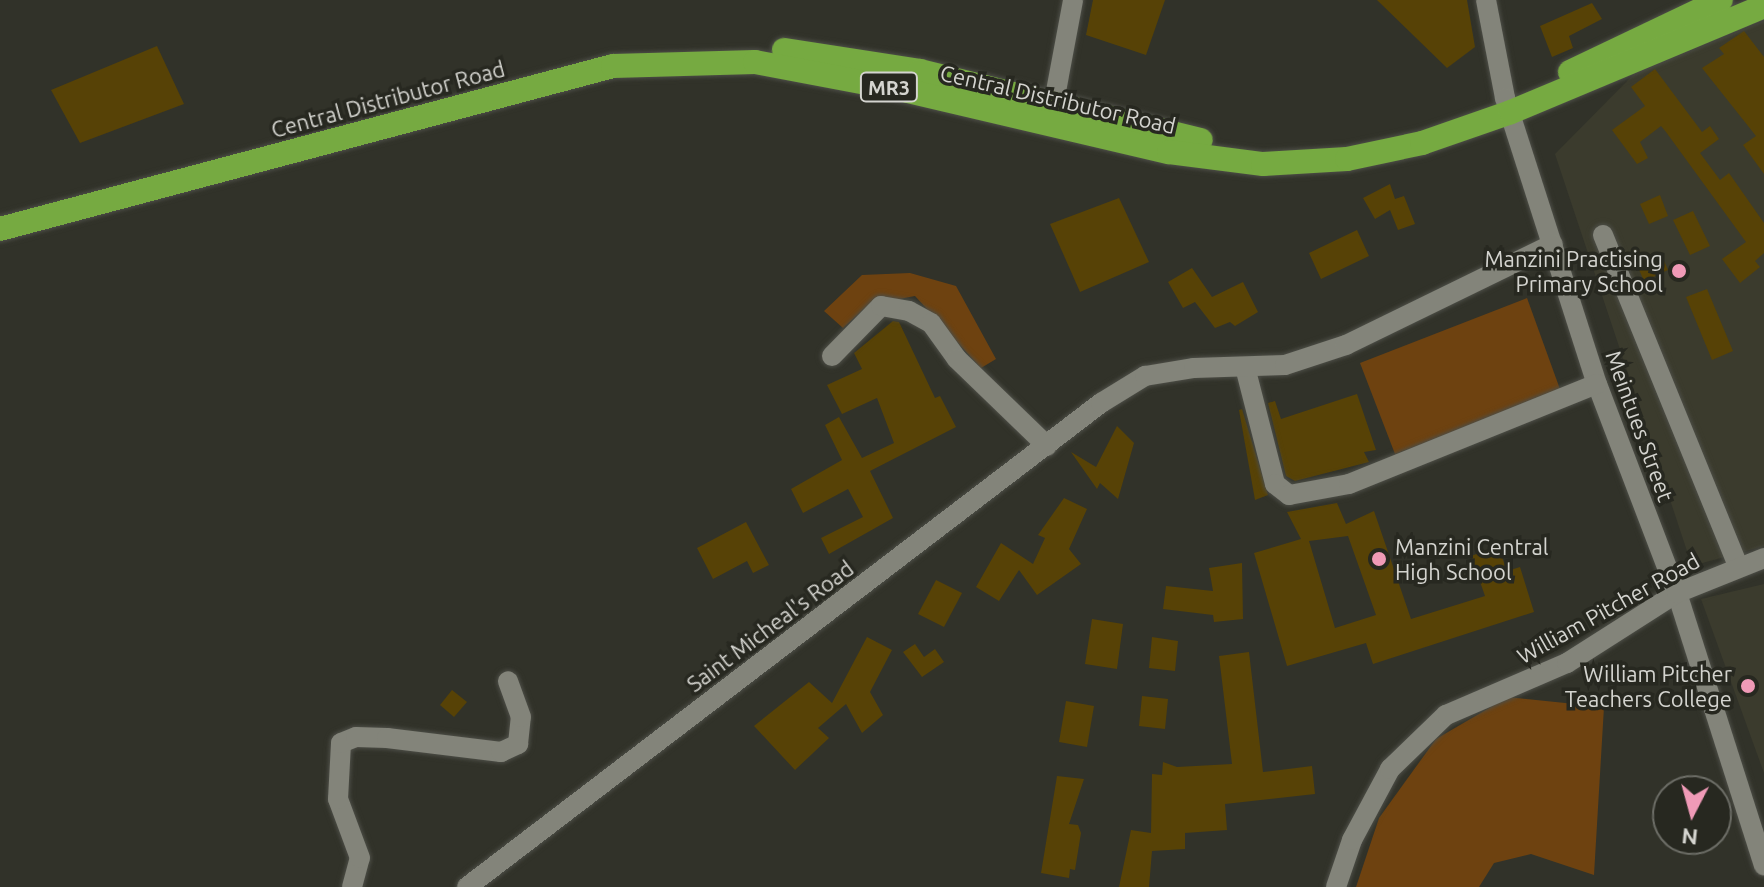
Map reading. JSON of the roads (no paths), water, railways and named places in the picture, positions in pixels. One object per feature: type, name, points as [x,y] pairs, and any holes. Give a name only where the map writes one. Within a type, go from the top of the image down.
[{"type":"highway","name":"Central Distributor Road","points":[[1508,105],[1721,0]]},
{"type":"highway","name":"Central Distributor Road","points":[[0,229],[613,66],[755,62],[1053,112],[1175,136],[1264,148],[1343,144],[1508,105],[1764,6]]},
{"type":"highway","name":"Central Distributor Road","points":[[0,216],[600,53],[758,46],[920,71],[1053,112]]},
{"type":"street","points":[[1053,112],[1073,0]]},
{"type":"street","name":"Meintues Street","points":[[1486,0],[1508,105],[1597,384],[1677,593],[1764,865]]},
{"type":"street","points":[[1603,235],[1738,565]]},
{"type":"street","name":"Saint Micheal's Road","points":[[467,887],[1101,403],[1145,376],[1285,365],[1346,345],[1553,244]]},
{"type":"street","points":[[832,356],[881,306],[909,311],[931,323],[957,359],[1047,446]]},
{"type":"street","points":[[1245,367],[1275,484],[1289,495],[1349,484],[1597,384]]},
{"type":"street","name":"William Pitcher Road","points":[[1336,887],[1352,840],[1390,769],[1446,715],[1567,663],[1677,593],[1738,565],[1764,558]]},
{"type":"street","points":[[352,887],[360,858],[338,799],[341,743],[356,737],[387,738],[501,752],[518,744],[521,717],[508,681]]},
{"type":"place","name":"Manzini Practising Primary School","points":[[1679,271]]},
{"type":"place","name":"Manzini Central High School","points":[[1379,559]]},
{"type":"place","name":"William Pitcher Teachers College","points":[[1748,686]]}]
